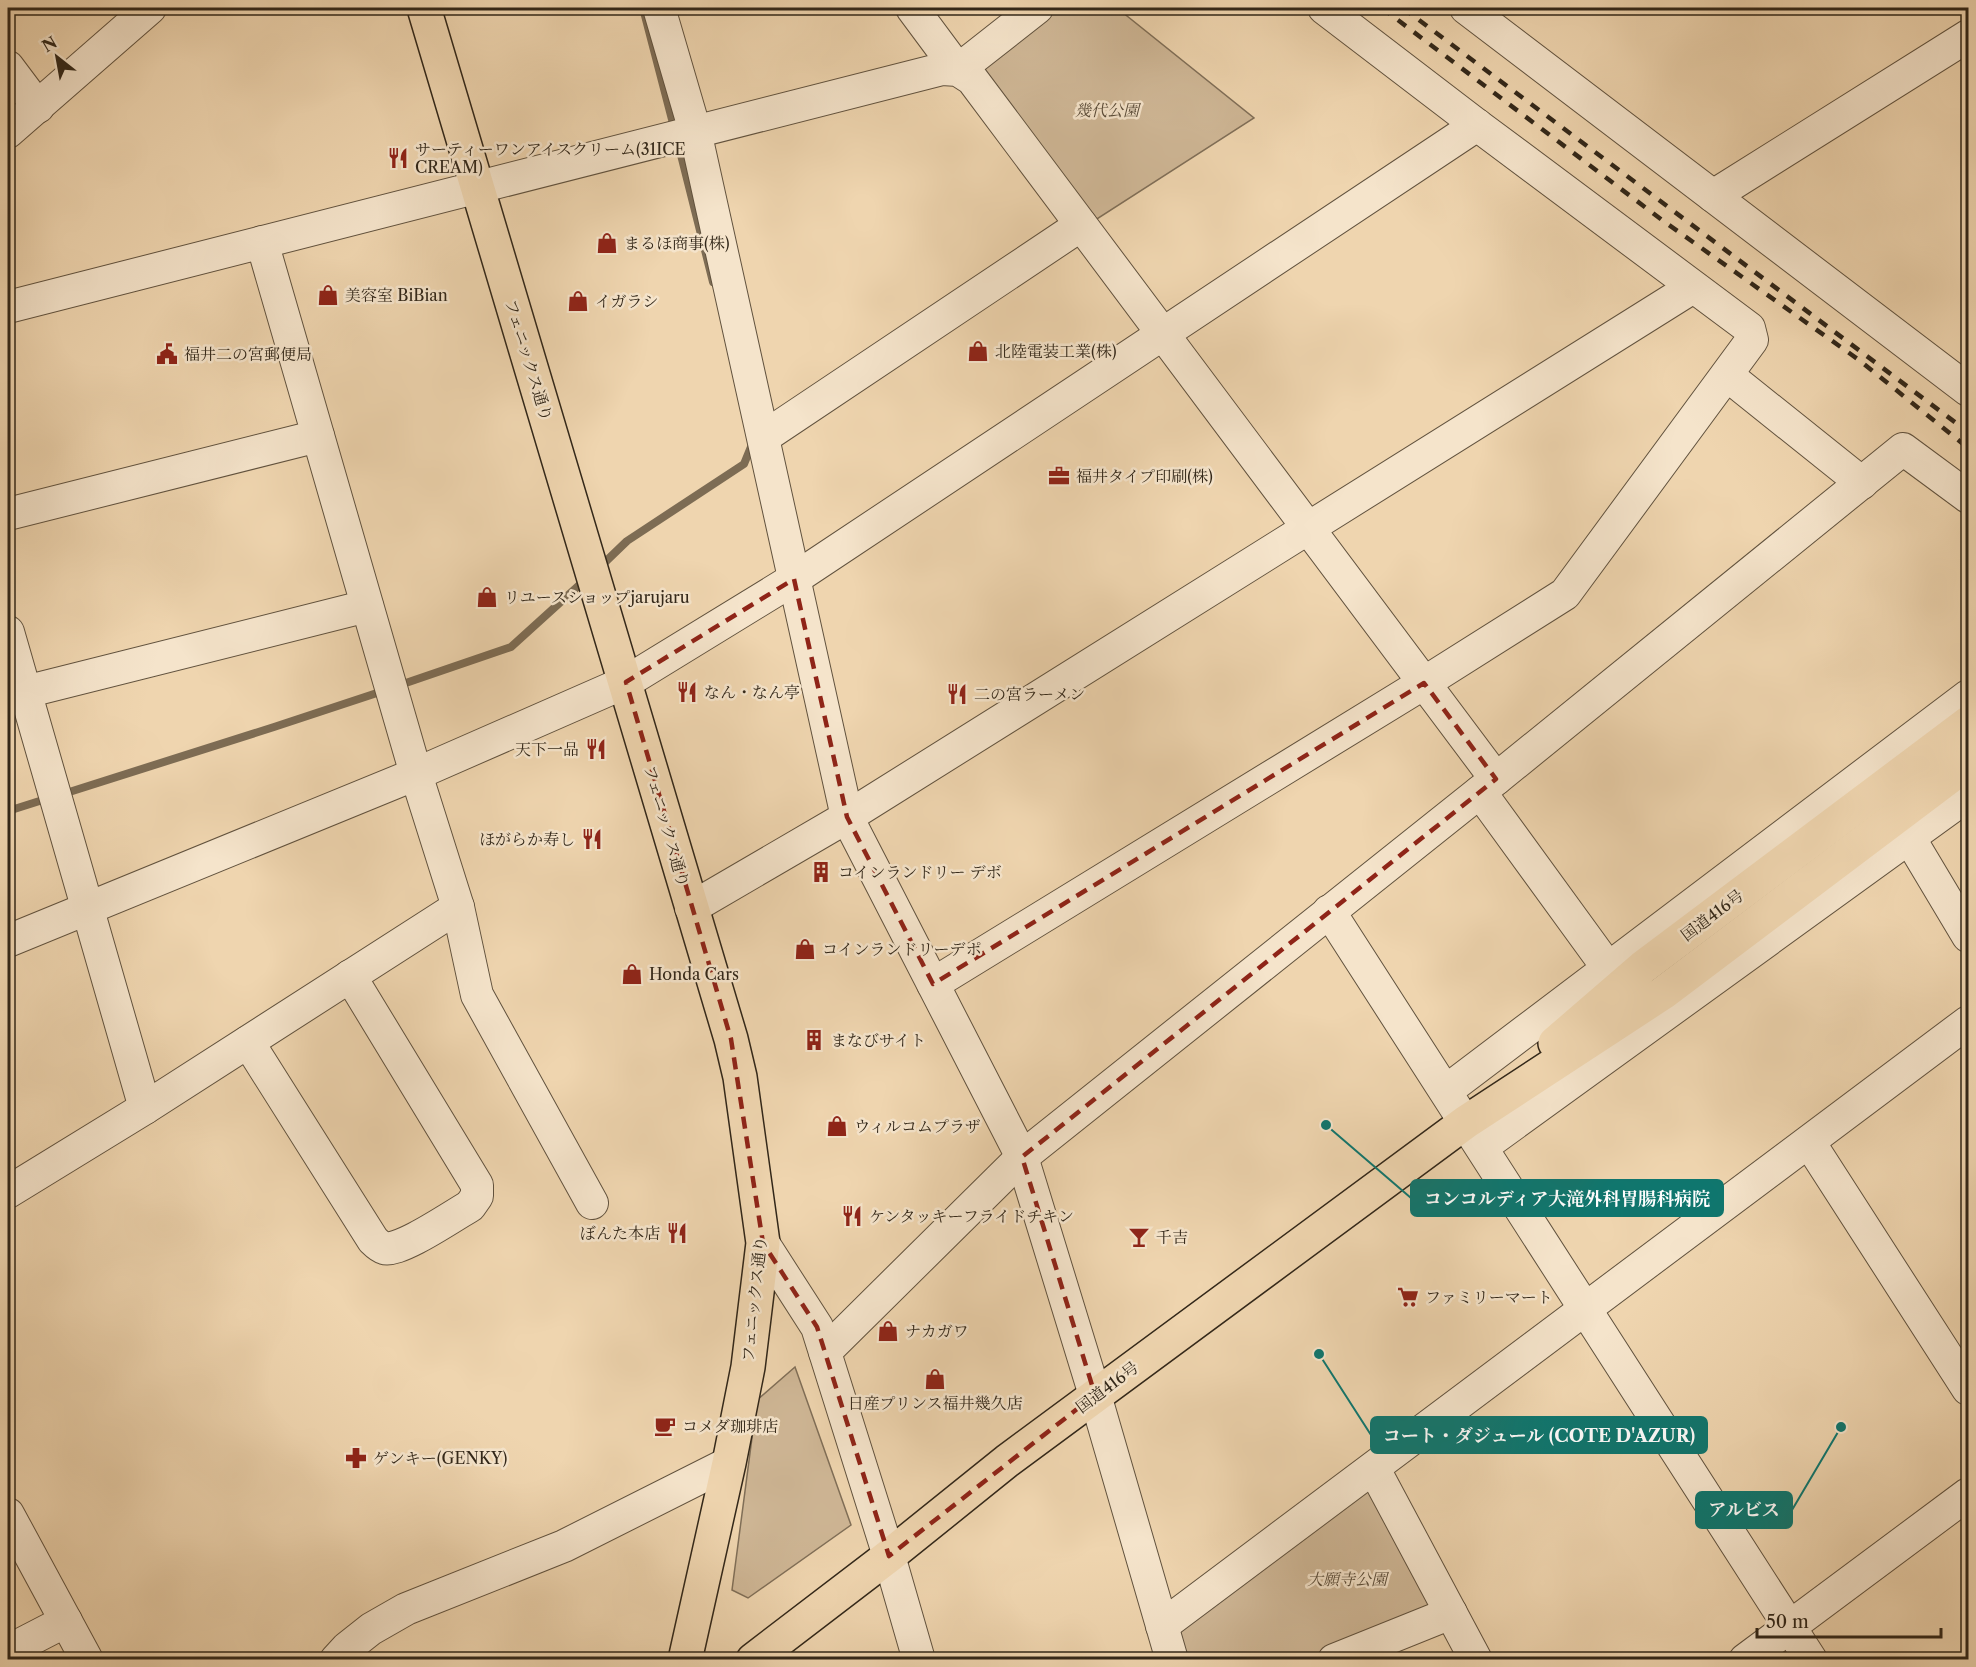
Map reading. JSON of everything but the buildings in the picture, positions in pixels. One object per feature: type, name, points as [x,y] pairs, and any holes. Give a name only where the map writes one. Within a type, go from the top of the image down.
[{"type":"main road","name":"フェニックス通り","points":[[424,8],[626,682],[731,1039],[740,1077],[764,1243],[748,1367],[685,1659]]},
{"type":"main road","name":"国道416号","points":[[1474,1134],[1642,968],[1968,723]]},
{"type":"main road","name":"国道416号","points":[[753,1659],[1095,1395],[1474,1134],[1968,763]]},
{"type":"street","points":[[659,8],[695,131],[847,817],[1022,1157],[1095,1395],[1172,1659]]},
{"type":"street","points":[[912,8],[958,70],[972,79],[1424,683],[1488,786],[1608,968]]},
{"type":"street","points":[[8,307],[942,69],[958,70],[1037,8]]},
{"type":"street","points":[[933,984],[1565,594],[1752,340],[1749,328],[1324,8]]},
{"type":"street","points":[[1466,8],[1968,390]]},
{"type":"street","points":[[8,132],[38,107],[137,12]]},
{"type":"street","points":[[1713,196],[1968,36]]},
{"type":"street","points":[[8,67],[38,107]]},
{"type":"street","points":[[8,941],[416,774],[626,682],[794,579],[1477,125]]},
{"type":"street","points":[[764,437],[1081,225]]},
{"type":"street","points":[[262,242],[416,774],[458,907],[477,995],[592,1203]]},
{"type":"street","points":[[691,908],[847,817],[1693,287]]},
{"type":"street","points":[[1726,375],[1862,483]]},
{"type":"street","points":[[8,514],[318,436]]},
{"type":"street","points":[[825,1352],[1022,1157],[1488,786],[1903,449],[1968,497]]},
{"type":"street","points":[[25,692],[368,606]]},
{"type":"street","points":[[8,632],[145,1108]]},
{"type":"street","points":[[1446,1091],[1968,696]]},
{"type":"street","points":[[1474,1134],[1910,839],[1968,795]]},
{"type":"street","points":[[1910,839],[1968,936]]},
{"type":"street","points":[[8,1192],[145,1108],[458,907]]},
{"type":"street","points":[[1329,911],[1811,1659]]},
{"type":"street","points":[[248,1042],[373,1240],[379,1245],[385,1249],[399,1247],[470,1206],[477,1196],[477,1185],[350,976]]},
{"type":"street","points":[[1162,1626],[1587,1310],[1968,1022]]},
{"type":"street","points":[[1809,1142],[1968,1389]]},
{"type":"street","points":[[764,1243],[817,1327],[919,1659]]},
{"type":"street","points":[[336,1659],[346,1648],[371,1629],[406,1609],[564,1545],[729,1462]]},
{"type":"street","points":[[1374,1469],[1476,1659]]},
{"type":"street","points":[[1745,1659],[1968,1494]]},
{"type":"street","points":[[8,1514],[87,1659]]},
{"type":"street","points":[[1334,1659],[1451,1613]]},
{"type":"street","points":[[8,1651],[66,1621]]},
{"type":"highlighted area","points":[[794,579],[847,817],[933,984],[1424,683],[1496,779],[1022,1157],[1095,1395],[889,1556],[817,1327],[763,1243],[731,1039],[626,682]]},
{"type":"green space","name":"幾代公園","points":[[1045,8],[1117,8],[1254,118],[1086,226],[970,68]]},
{"type":"green space","points":[[795,1367],[851,1525],[748,1598],[732,1590],[757,1400]]},
{"type":"green space","name":"大願寺公園","points":[[1363,1485],[1380,1488],[1444,1612],[1323,1659],[1177,1659],[1168,1628]]},
{"type":"waterway","points":[[643,8],[675,131]]},
{"type":"waterway","points":[[678,143],[713,282]]},
{"type":"waterway","points":[[600,567],[627,541],[744,464],[753,442]]},
{"type":"waterway","points":[[397,686],[511,647],[586,579]]},
{"type":"waterway","points":[[63,794],[386,690]]},
{"type":"waterway","points":[[8,811],[49,798]]},
{"type":"railway","points":[[1382,8],[1662,220],[1859,360],[1968,448]]},
{"type":"railway","points":[[1403,8],[1968,432]]},
{"type":"place","name":"サーティーワンアイスクリーム(31ICE CREAM)","points":[[398,158]]},
{"type":"place","name":"まるほ商事(株)","points":[[607,243]]},
{"type":"place","name":"美容室 BiBian","points":[[328,295]]},
{"type":"place","name":"イガラシ","points":[[578,301]]},
{"type":"place","name":"北陸電装工業(株)","points":[[978,351]]},
{"type":"place","name":"福井二の宮郵便局","points":[[167,354]]},
{"type":"place","name":"福井タイプ印刷(株)","points":[[1059,476]]},
{"type":"place","name":"リユースショップjarujaru","points":[[487,597]]},
{"type":"place","name":"なん・なん亭","points":[[687,692]]},
{"type":"place","name":"二の宮ラーメン","points":[[957,694]]},
{"type":"place","name":"天下一品","points":[[596,749]]},
{"type":"place","name":"ほがらか寿し","points":[[592,839]]},
{"type":"place","name":"コインランドリー デボ","points":[[821,872]]},
{"type":"place","name":"コインランドリーデポ","points":[[805,949]]},
{"type":"place","name":"Honda Cars","points":[[632,974]]},
{"type":"place","name":"まなびサイト","points":[[814,1040]]},
{"type":"place","name":"コンコルディア大滝外科胃腸科病院","points":[[1326,1125]]},
{"type":"place","name":"ウィルコムプラザ","points":[[837,1126]]},
{"type":"place","name":"ケンタッキーフライドチキン","points":[[852,1216]]},
{"type":"place","name":"ぼんた本店","points":[[677,1233]]},
{"type":"place","name":"千吉","points":[[1139,1237]]},
{"type":"place","name":"ファミリーマート","points":[[1408,1297]]},
{"type":"place","name":"ナカガワ","points":[[888,1331]]},
{"type":"place","name":"コート・ダジュール (COTE D'AZUR)","points":[[1319,1354]]},
{"type":"place","name":"日産プリンス福井幾久店","points":[[935,1379]]},
{"type":"place","name":"コメダ珈琲店","points":[[665,1426]]},
{"type":"place","name":"アルビス","points":[[1841,1427]]},
{"type":"place","name":"ゲンキー(GENKY)","points":[[356,1458]]}]
